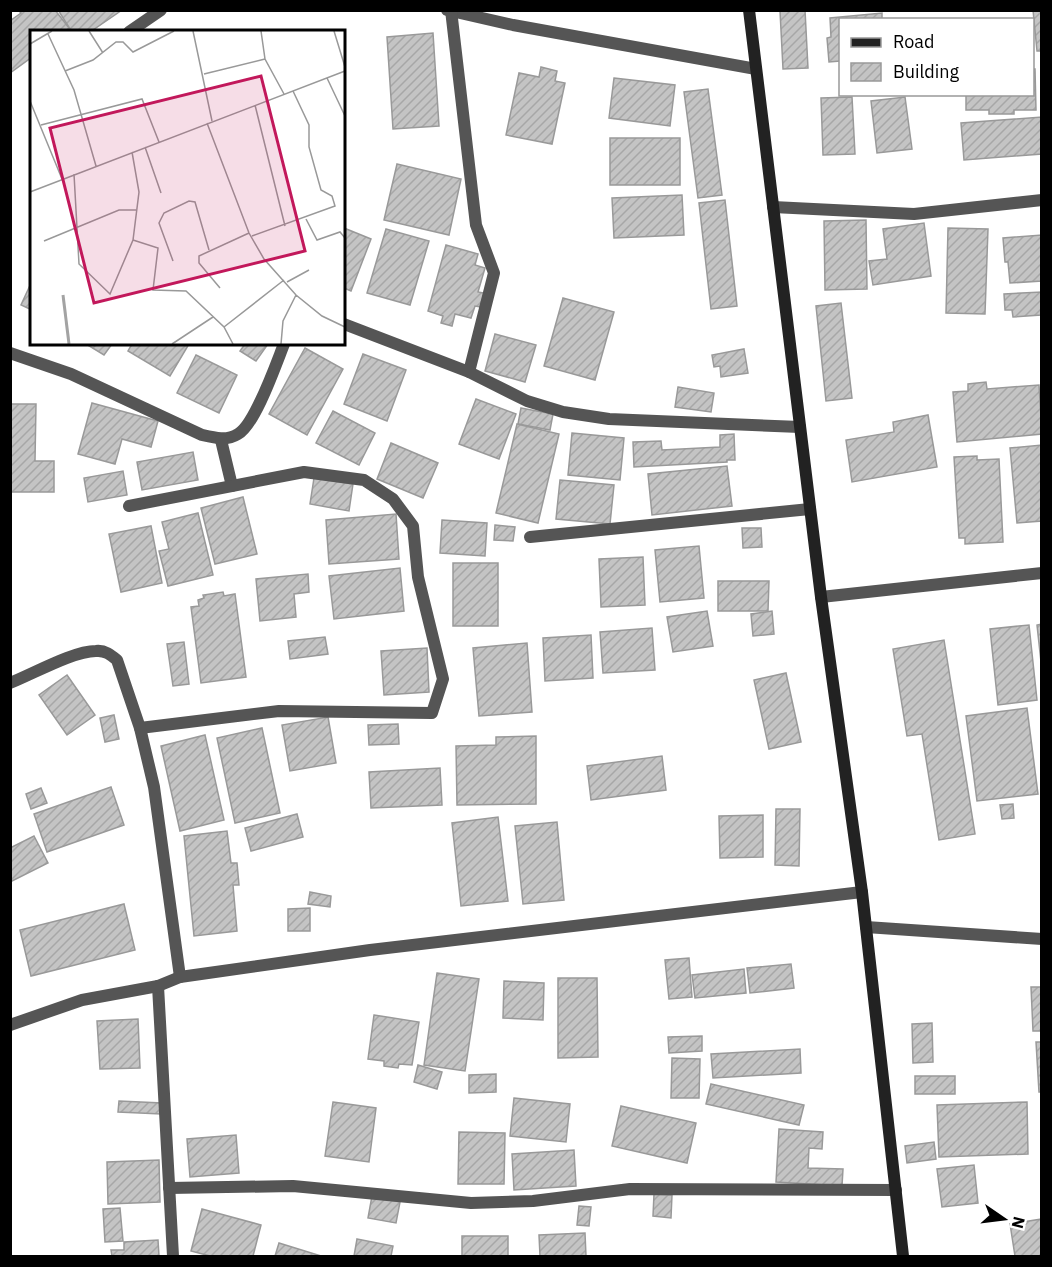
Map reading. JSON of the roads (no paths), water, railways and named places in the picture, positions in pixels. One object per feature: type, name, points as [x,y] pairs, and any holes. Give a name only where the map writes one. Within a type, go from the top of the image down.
[{"type":"main road","points":[[749,10],[821,597],[862,892],[903,1257]]},
{"type":"street","points":[[132,30],[160,10]]},
{"type":"street","points":[[470,372],[494,273],[476,225],[450,11],[513,25],[756,69]]},
{"type":"street","points":[[773,207],[914,214],[1041,201]]},
{"type":"street","points":[[345,324],[470,372],[527,401],[563,412],[609,419],[800,427]]},
{"type":"street","points":[[10,353],[71,374],[202,435],[221,440],[238,435],[249,424],[284,345]]},
{"type":"street","points":[[221,440],[232,486]]},
{"type":"street","points":[[129,506],[304,472],[364,480],[393,499],[412,526],[418,577],[444,679],[432,713],[279,711],[140,728]]},
{"type":"street","points":[[530,537],[810,509]]},
{"type":"street","points":[[821,597],[1041,573]]},
{"type":"street","points":[[10,683],[81,653],[98,650],[109,653],[117,660],[140,728],[154,787],[180,977]]},
{"type":"street","points":[[10,1025],[82,1000],[158,986],[180,977],[370,950],[862,892]]},
{"type":"street","points":[[866,927],[1041,939]]},
{"type":"street","points":[[158,986],[173,1257]]},
{"type":"street","points":[[169,1188],[293,1186],[471,1203],[533,1201],[630,1189],[896,1190]]}]
